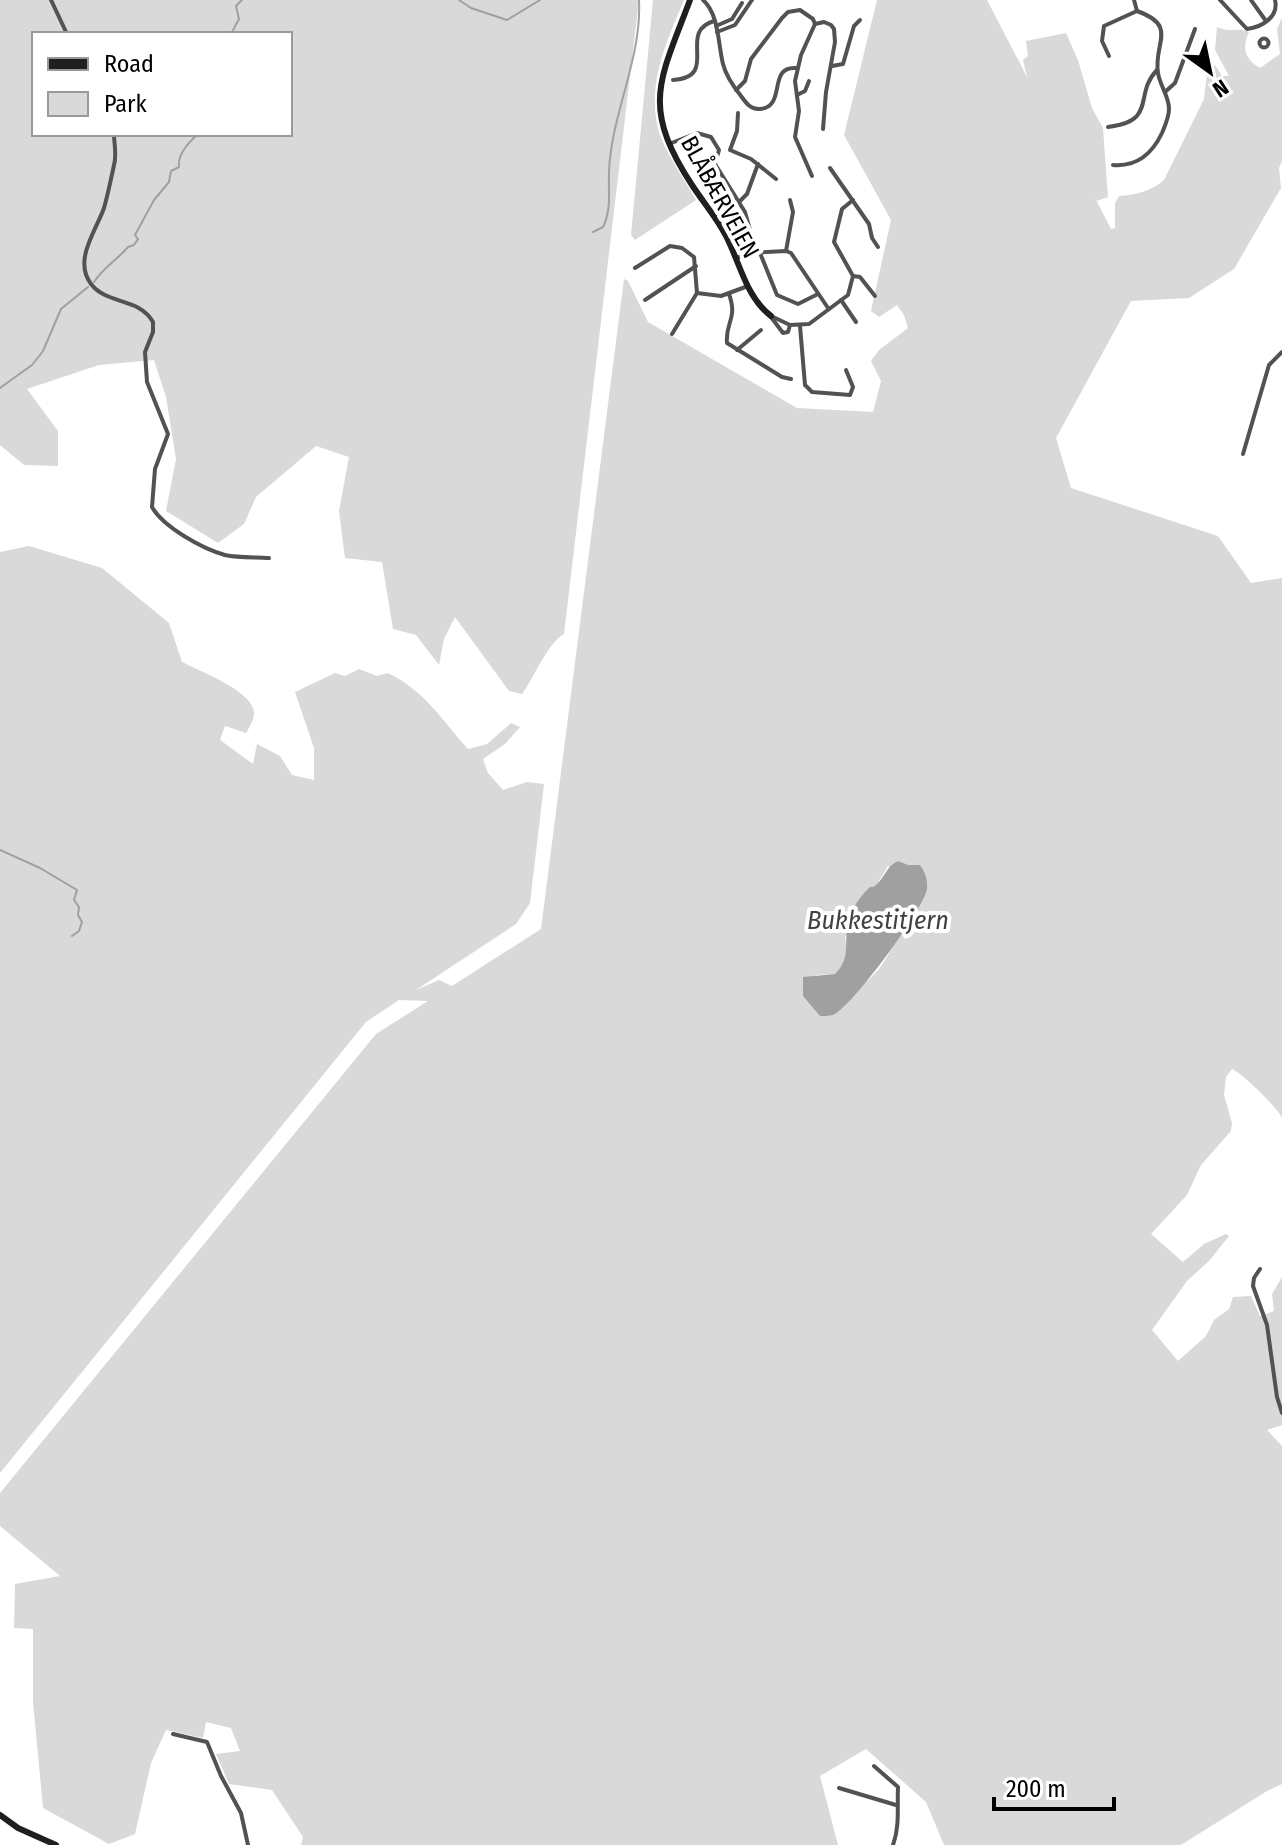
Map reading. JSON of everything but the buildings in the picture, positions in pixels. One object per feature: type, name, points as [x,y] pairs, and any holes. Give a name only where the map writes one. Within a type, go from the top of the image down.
[{"type":"street","points":[[51,0],[66,32]]},
{"type":"street","name":"BLÅBÆRVEIEN","points":[[690,0],[670,47],[661,81],[661,119],[669,144],[686,176],[721,227],[759,306],[771,316],[800,326],[812,322],[828,308]]},
{"type":"street","points":[[703,0],[711,8],[723,66],[749,106],[758,109],[768,107],[774,100],[781,73],[796,68]]},
{"type":"street","points":[[717,32],[737,24],[752,0]]},
{"type":"street","points":[[1134,0],[1137,11]]},
{"type":"street","points":[[1220,0],[1246,29],[1266,22],[1275,11],[1275,0]]},
{"type":"street","points":[[1251,0],[1266,22]]},
{"type":"street","points":[[673,80],[695,72],[698,35],[702,27],[728,22],[742,3]]},
{"type":"street","points":[[736,90],[745,81],[748,63],[785,14],[800,10],[815,24]]},
{"type":"street","points":[[1109,56],[1102,41],[1104,26],[1137,11],[1152,18],[1162,30],[1157,70],[1169,114],[1153,149],[1140,160],[1113,165]]},
{"type":"street","points":[[1237,19],[1243,16]]},
{"type":"street","points":[[832,66],[843,64],[854,26],[860,20]]},
{"type":"street","points":[[815,24],[828,22],[834,29],[823,129]]},
{"type":"street","points":[[812,176],[795,137],[799,115],[796,68],[815,24]]},
{"type":"street","points":[[1260,26],[1266,38]]},
{"type":"street","points":[[1165,92],[1175,83],[1195,29]]},
{"type":"street","points":[[1108,127],[1130,123],[1137,117],[1151,77],[1157,70]]},
{"type":"street","points":[[797,95],[805,91],[809,81]]},
{"type":"street","points":[[730,150],[737,131],[738,113]]},
{"type":"street","points":[[669,144],[691,135],[703,133],[711,137],[719,150],[715,164],[739,202],[750,230]]},
{"type":"street","points":[[114,136],[115,163],[103,210],[91,237],[85,270],[88,280],[98,291],[137,306],[153,322],[154,330],[145,352],[147,384],[168,434],[155,469],[152,507],[166,526],[219,553],[234,557],[269,558]]},
{"type":"street","points":[[719,150],[730,150],[758,164],[776,179]]},
{"type":"street","points":[[739,202],[747,194],[758,164]]},
{"type":"street","points":[[830,168],[869,224],[878,247]]},
{"type":"street","points":[[786,251],[793,212],[790,200]]},
{"type":"street","points":[[736,258],[786,251],[796,257],[828,308],[850,291],[853,276],[834,242],[842,209],[853,200]]},
{"type":"street","points":[[635,268],[666,247],[674,246],[692,254],[696,266],[697,293],[672,334]]},
{"type":"street","points":[[760,253],[777,295],[798,304],[818,294]]},
{"type":"street","points":[[645,300],[696,266]]},
{"type":"street","points":[[853,276],[860,277],[875,296]]},
{"type":"street","points":[[697,293],[721,296],[748,286]]},
{"type":"street","points":[[729,294],[734,309],[727,343],[782,377],[791,379]]},
{"type":"street","points":[[841,300],[856,322]]},
{"type":"street","points":[[771,316],[783,333],[788,332],[790,325]]},
{"type":"street","points":[[800,326],[805,385],[808,389],[812,392],[850,395],[853,387],[846,370]]},
{"type":"street","points":[[737,350],[761,330]]},
{"type":"street","points":[[1243,454],[1269,365],[1282,352]]},
{"type":"street","points":[[1260,1269],[1254,1276],[1253,1286],[1267,1325],[1282,1413]]},
{"type":"street","points":[[173,1734],[207,1742],[240,1810],[248,1845]]},
{"type":"street","points":[[874,1766],[896,1784],[898,1827],[893,1845]]},
{"type":"street","points":[[839,1788],[896,1805]]},
{"type":"street","points":[[0,1815],[15,1826],[56,1845]]},
{"type":"green space","points":[[0,0],[639,0],[564,634],[547,652],[522,694],[509,691],[455,617],[444,639],[439,665],[416,635],[393,629],[382,562],[345,558],[339,511],[349,457],[316,446],[256,497],[244,524],[218,543],[166,511],[176,459],[166,397],[154,360],[99,365],[27,389],[58,431],[58,466],[24,465],[0,445]]},
{"type":"green space","points":[[653,0],[684,0],[660,62],[655,111],[664,145],[696,200],[635,240],[631,235]]},
{"type":"green space","points":[[877,0],[987,0],[1027,77],[1023,60],[1028,56],[1026,41],[1066,33],[1078,60],[1092,108],[1103,128],[1108,197],[1097,201],[1094,196],[1111,229],[1115,228],[1115,203],[1119,196],[1143,192],[1164,180],[1204,99],[1207,73],[1215,65],[1222,76],[1229,76],[1215,50],[1217,27],[1249,32],[1246,52],[1260,68],[1280,54],[1277,29],[1282,18],[1281,188],[1234,269],[1189,298],[1131,301],[1056,438],[1071,488],[1218,536],[1251,583],[1282,578],[1282,1118],[1260,1092],[1232,1069],[1226,1077],[1224,1095],[1232,1123],[1231,1131],[1201,1165],[1187,1195],[1151,1234],[1183,1262],[1204,1244],[1226,1234],[1229,1236],[1209,1261],[1187,1281],[1152,1330],[1178,1361],[1206,1336],[1214,1320],[1229,1309],[1233,1297],[1251,1296],[1260,1316],[1274,1311],[1272,1294],[1282,1277],[1282,1425],[1267,1430],[1282,1446],[1282,1784],[1181,1845],[944,1845],[926,1802],[866,1749],[820,1776],[838,1845],[301,1845],[303,1837],[272,1790],[229,1784],[216,1754],[240,1751],[231,1728],[206,1722],[203,1738],[166,1730],[151,1763],[135,1834],[109,1844],[43,1808],[33,1702],[33,1629],[14,1628],[15,1584],[60,1576],[0,1526],[0,1493],[376,1034],[428,1001],[399,1000],[366,1022],[0,1473],[0,552],[29,546],[102,568],[169,623],[182,662],[237,690],[252,706],[254,716],[246,733],[225,726],[220,740],[253,764],[257,744],[280,756],[292,775],[314,780],[314,748],[295,692],[335,673],[345,676],[359,669],[377,676],[388,673],[412,688],[468,749],[487,744],[511,723],[520,727],[505,744],[483,759],[488,773],[503,790],[527,782],[544,784],[530,903],[516,924],[416,990],[439,980],[452,986],[541,929],[624,279],[628,281],[648,322],[797,408],[873,412],[881,381],[871,361],[879,350],[908,328],[897,305],[879,317],[871,311],[891,220],[844,135]],"holes":[[[888,866],[927,890],[879,969],[839,1010],[815,975],[835,974],[842,965],[846,952],[845,937]]]},
{"type":"water","name":"Bukkestitjern","points":[[898,861],[922,868],[927,886],[923,900],[901,935],[855,995],[833,1015],[820,1016],[803,996],[803,977],[835,974],[841,967],[853,909],[869,888],[877,884]]},
{"type":"waterway","points":[[232,32],[239,19],[236,6],[242,0]]},
{"type":"waterway","points":[[459,0],[471,8],[507,20],[540,0]]},
{"type":"waterway","points":[[593,232],[603,227],[608,213],[611,150],[636,44],[639,0]]},
{"type":"waterway","points":[[94,282],[128,247],[134,245],[138,239],[135,235],[154,200],[169,182],[171,171],[179,167],[184,149],[196,136]]},
{"type":"waterway","points":[[0,388],[32,365],[43,351],[61,309],[88,287]]},
{"type":"waterway","points":[[0,850],[40,868],[77,890],[74,900],[82,922],[79,931],[72,936]]}]
